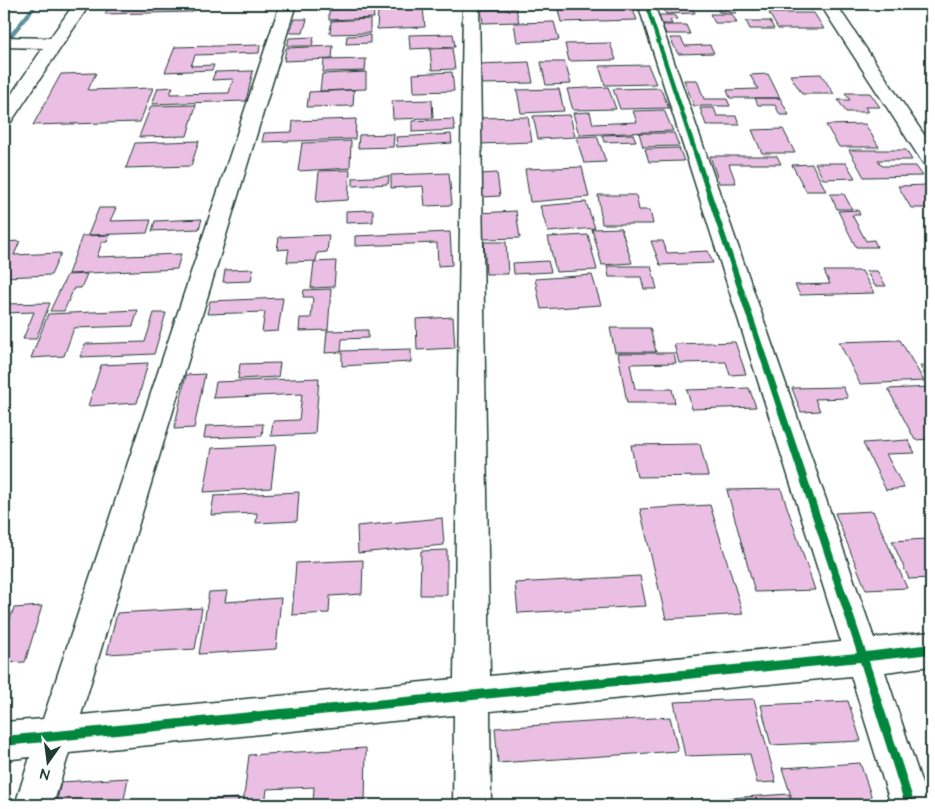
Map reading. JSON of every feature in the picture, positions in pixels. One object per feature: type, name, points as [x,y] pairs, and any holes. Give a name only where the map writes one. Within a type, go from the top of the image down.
[{"type":"street","points":[[4,118],[82,4]]},
{"type":"street","points":[[34,805],[58,735],[288,4]]},
{"type":"street","points":[[471,4],[472,805]]},
{"type":"street","points":[[646,4],[863,657],[910,805]]},
{"type":"street","points":[[828,4],[931,160]]},
{"type":"street","points":[[4,42],[56,43]]},
{"type":"street","points":[[4,741],[931,649]]},
{"type":"building","points":[[111,4],[195,4],[192,12],[105,14]]},
{"type":"building","points":[[347,4],[374,4],[374,7],[347,8]]},
{"type":"building","points":[[377,4],[417,4],[417,7],[377,8]]},
{"type":"building","points":[[715,4],[732,4],[736,13],[719,12]]},
{"type":"building","points":[[741,4],[786,4],[789,9],[744,9]]},
{"type":"building","points":[[663,7],[692,7],[695,13],[666,14]]},
{"type":"building","points":[[373,8],[374,18],[329,20],[329,10]]},
{"type":"building","points":[[423,8],[425,27],[377,29],[378,9]]},
{"type":"building","points":[[632,8],[637,20],[561,22],[558,10]]},
{"type":"building","points":[[516,9],[519,22],[483,23],[481,10]]},
{"type":"building","points":[[769,13],[814,13],[824,29],[778,29]]},
{"type":"building","points":[[710,14],[732,14],[737,23],[715,23]]},
{"type":"building","points":[[658,15],[674,15],[677,19],[670,20],[672,24],[662,24]]},
{"type":"building","points":[[294,19],[307,19],[303,33],[290,33]]},
{"type":"building","points":[[370,19],[370,33],[330,34],[331,21]]},
{"type":"building","points":[[746,21],[770,21],[774,29],[750,29]]},
{"type":"building","points":[[554,22],[559,40],[517,42],[514,23]]},
{"type":"building","points":[[662,25],[686,25],[690,34],[666,34]]},
{"type":"building","points":[[453,34],[455,47],[410,49],[409,35]]},
{"type":"building","points":[[370,35],[370,43],[346,44],[347,36]]},
{"type":"building","points":[[314,37],[312,46],[287,46],[289,38]]},
{"type":"building","points":[[670,38],[681,38],[685,46],[710,45],[714,53],[678,54]]},
{"type":"building","points":[[610,43],[616,60],[569,61],[565,44]]},
{"type":"building","points":[[260,45],[259,53],[195,55],[191,66],[214,65],[212,70],[165,72],[175,47]]},
{"type":"building","points":[[333,46],[332,59],[284,61],[286,48]]},
{"type":"building","points":[[452,48],[455,69],[432,70],[430,49]]},
{"type":"building","points":[[366,59],[365,71],[323,72],[324,60]]},
{"type":"building","points":[[529,62],[533,83],[481,84],[478,64]]},
{"type":"building","points":[[541,62],[565,62],[571,84],[546,85]]},
{"type":"building","points":[[648,65],[656,84],[605,85],[599,66]]},
{"type":"building","points":[[253,71],[246,101],[152,104],[158,88],[173,87],[170,94],[229,93],[233,79],[212,80],[215,72]]},
{"type":"building","points":[[366,72],[366,89],[320,91],[322,74]]},
{"type":"building","points":[[452,72],[454,91],[414,92],[413,74]]},
{"type":"building","points":[[96,73],[88,90],[153,88],[140,122],[33,125],[61,74]]},
{"type":"building","points":[[768,74],[780,98],[730,98],[727,90],[758,89],[750,75]]},
{"type":"building","points":[[821,74],[834,94],[802,94],[790,75]]},
{"type":"building","points":[[684,80],[697,80],[704,99],[727,99],[730,106],[694,106]]},
{"type":"building","points":[[608,87],[616,109],[573,110],[567,89]]},
{"type":"building","points":[[660,88],[669,108],[620,109],[613,89]]},
{"type":"building","points":[[559,89],[564,111],[521,113],[517,90]]},
{"type":"building","points":[[354,90],[353,106],[307,107],[309,92]]},
{"type":"building","points":[[845,93],[870,93],[880,107],[865,107],[868,112],[846,112],[838,100],[850,100]]},
{"type":"building","points":[[755,98],[780,98],[789,115],[780,115],[775,105],[758,105]]},
{"type":"building","points":[[432,100],[433,118],[393,119],[392,101]]},
{"type":"building","points":[[196,105],[187,136],[139,137],[151,106]]},
{"type":"building","points":[[700,108],[714,108],[717,116],[736,116],[740,125],[706,125]]},
{"type":"building","points":[[664,110],[673,131],[579,135],[573,113],[590,112],[593,124],[637,122],[633,111]]},
{"type":"building","points":[[570,115],[575,137],[538,139],[533,116]]},
{"type":"building","points":[[528,117],[532,142],[480,144],[477,118]]},
{"type":"building","points":[[356,119],[355,139],[262,142],[264,133],[292,132],[293,121]]},
{"type":"building","points":[[453,119],[455,130],[412,132],[412,121]]},
{"type":"building","points":[[865,124],[879,147],[839,147],[826,125]]},
{"type":"building","points":[[783,129],[795,153],[762,153],[752,130]]},
{"type":"building","points":[[639,133],[674,133],[679,146],[643,147]]},
{"type":"building","points":[[394,134],[393,147],[358,148],[359,135]]},
{"type":"building","points":[[451,134],[452,143],[397,147],[396,137]]},
{"type":"building","points":[[633,134],[636,141],[604,142],[602,135]]},
{"type":"building","points":[[597,136],[606,162],[584,163],[576,137]]},
{"type":"building","points":[[199,141],[191,166],[126,168],[135,143]]},
{"type":"building","points":[[351,141],[350,168],[298,171],[302,143]]},
{"type":"building","points":[[679,148],[684,161],[649,162],[645,149]]},
{"type":"building","points":[[849,150],[906,150],[912,160],[878,160],[882,166],[916,166],[923,176],[864,177]]},
{"type":"building","points":[[710,156],[777,156],[781,164],[729,164],[736,183],[719,183]]},
{"type":"building","points":[[815,163],[846,163],[855,178],[823,179]]},
{"type":"building","points":[[812,164],[826,191],[806,191],[792,165]]},
{"type":"building","points":[[582,167],[589,197],[530,202],[525,169]]},
{"type":"building","points":[[350,170],[348,200],[316,202],[319,171]]},
{"type":"building","points":[[449,173],[452,205],[425,206],[423,186],[391,188],[391,175]]},
{"type":"building","points":[[497,173],[500,196],[482,197],[480,174]]},
{"type":"building","points":[[389,176],[388,184],[353,186],[353,178]]},
{"type":"building","points":[[928,185],[931,190],[931,208],[911,208],[898,186]]},
{"type":"building","points":[[830,194],[844,194],[852,209],[837,209]]},
{"type":"building","points":[[598,195],[636,195],[639,210],[650,210],[653,224],[602,224]]},
{"type":"building","points":[[586,202],[595,228],[548,232],[540,206]]},
{"type":"building","points":[[99,208],[116,208],[110,221],[151,220],[147,233],[88,235]]},
{"type":"building","points":[[373,210],[373,222],[346,223],[346,211]]},
{"type":"building","points":[[858,210],[860,215],[852,215],[866,241],[874,240],[877,247],[856,247],[838,211]]},
{"type":"building","points":[[516,211],[520,238],[482,239],[479,213]]},
{"type":"building","points":[[202,219],[199,229],[152,231],[155,221]]},
{"type":"building","points":[[621,228],[632,263],[602,265],[592,229]]},
{"type":"building","points":[[450,232],[452,265],[438,266],[437,243],[355,246],[355,236]]},
{"type":"building","points":[[110,235],[107,242],[102,242],[97,257],[181,254],[177,269],[68,274],[82,236]]},
{"type":"building","points":[[329,235],[327,252],[317,253],[316,261],[287,262],[289,249],[277,250],[279,237]]},
{"type":"building","points":[[588,235],[597,270],[556,272],[548,237]]},
{"type":"building","points":[[20,241],[14,255],[61,253],[51,275],[4,277],[4,242]]},
{"type":"building","points":[[651,241],[663,241],[667,253],[708,251],[713,263],[660,265]]},
{"type":"building","points":[[484,242],[506,242],[508,274],[486,274]]},
{"type":"building","points":[[336,261],[334,287],[311,288],[314,262]]},
{"type":"building","points":[[548,261],[551,272],[514,274],[513,263]]},
{"type":"building","points":[[607,266],[651,266],[657,289],[644,289],[641,277],[609,277]]},
{"type":"building","points":[[253,269],[251,281],[223,282],[225,270]]},
{"type":"building","points":[[824,271],[862,271],[874,293],[800,295],[795,285],[830,284]]},
{"type":"building","points":[[866,271],[877,271],[886,286],[875,286]]},
{"type":"building","points":[[87,274],[81,288],[74,288],[64,311],[50,311],[67,275]]},
{"type":"building","points":[[592,275],[601,305],[541,309],[535,279]]},
{"type":"building","points":[[331,289],[328,330],[299,331],[300,318],[311,318],[313,297],[303,297],[304,290]]},
{"type":"building","points":[[283,298],[278,331],[262,332],[265,312],[207,314],[210,301]]},
{"type":"building","points":[[50,303],[36,339],[23,339],[34,312],[4,313],[4,304]]},
{"type":"building","points":[[138,310],[133,326],[74,328],[64,356],[31,358],[48,314]]},
{"type":"building","points":[[154,313],[166,313],[154,354],[80,357],[85,344],[145,342]]},
{"type":"building","points":[[453,317],[455,348],[417,350],[416,319]]},
{"type":"building","points":[[610,328],[650,328],[656,352],[615,352]]},
{"type":"building","points":[[368,330],[368,338],[342,339],[341,352],[325,353],[327,331]]},
{"type":"building","points":[[900,340],[924,381],[860,384],[839,342]]},
{"type":"building","points":[[735,342],[746,374],[730,375],[726,362],[679,363],[674,344]]},
{"type":"building","points":[[411,349],[411,362],[342,366],[342,351]]},
{"type":"building","points":[[618,353],[674,353],[676,363],[630,364],[635,389],[672,389],[675,403],[627,403]]},
{"type":"building","points":[[148,363],[137,403],[88,406],[101,365]]},
{"type":"building","points":[[280,363],[278,377],[238,379],[240,364]]},
{"type":"building","points":[[931,365],[931,386],[920,366]]},
{"type":"building","points":[[205,374],[194,428],[174,429],[186,375]]},
{"type":"building","points":[[319,378],[315,434],[271,436],[273,421],[299,420],[302,394],[213,398],[216,382]]},
{"type":"building","points":[[843,387],[848,398],[815,399],[820,411],[801,412],[792,388]]},
{"type":"building","points":[[931,387],[931,439],[915,440],[888,389]]},
{"type":"building","points":[[749,388],[756,407],[692,409],[687,390]]},
{"type":"building","points":[[263,424],[262,436],[204,438],[206,426]]},
{"type":"building","points":[[908,440],[915,453],[886,454],[904,488],[886,490],[863,443]]},
{"type":"building","points":[[700,444],[708,476],[637,477],[631,445]]},
{"type":"building","points":[[276,445],[271,488],[204,492],[212,448]]},
{"type":"building","points":[[781,489],[815,590],[755,592],[727,490]]},
{"type":"building","points":[[299,492],[297,521],[256,523],[257,513],[211,515],[214,496]]},
{"type":"building","points":[[710,505],[743,614],[666,619],[640,509]]},
{"type":"building","points":[[873,511],[907,588],[866,590],[835,513]]},
{"type":"building","points":[[442,518],[444,545],[358,553],[357,526]]},
{"type":"building","points":[[927,539],[931,548],[931,578],[909,579],[892,541]]},
{"type":"building","points":[[447,550],[447,595],[420,595],[421,551]]},
{"type":"building","points":[[363,560],[362,594],[330,596],[329,613],[292,615],[296,563]]},
{"type":"building","points":[[640,576],[646,606],[518,613],[515,583]]},
{"type":"building","points":[[227,591],[225,602],[281,598],[276,649],[199,654],[209,592]]},
{"type":"building","points":[[42,606],[25,662],[4,663],[4,624],[8,624],[14,608]]},
{"type":"building","points":[[202,608],[195,649],[107,654],[117,613]]},
{"type":"building","points":[[754,699],[776,782],[757,783],[750,754],[685,756],[674,702]]},
{"type":"building","points":[[848,701],[861,741],[771,745],[761,705]]},
{"type":"building","points":[[670,717],[678,751],[498,763],[495,728]]},
{"type":"building","points":[[366,748],[365,805],[313,805],[314,787],[267,789],[265,805],[243,805],[249,755]]},
{"type":"building","points":[[860,763],[874,804],[794,805],[782,768]]},
{"type":"building","points":[[128,778],[123,805],[56,805],[61,782]]},
{"type":"building","points":[[789,794],[792,805],[685,805],[684,801]]},
{"type":"building","points":[[239,798],[238,805],[152,805],[152,804]]},
{"type":"waterway","points":[[4,44],[36,4]]},
{"type":"cycle path","points":[[646,4],[863,657],[910,805]]},
{"type":"cycle path","points":[[4,741],[931,649]]}]
